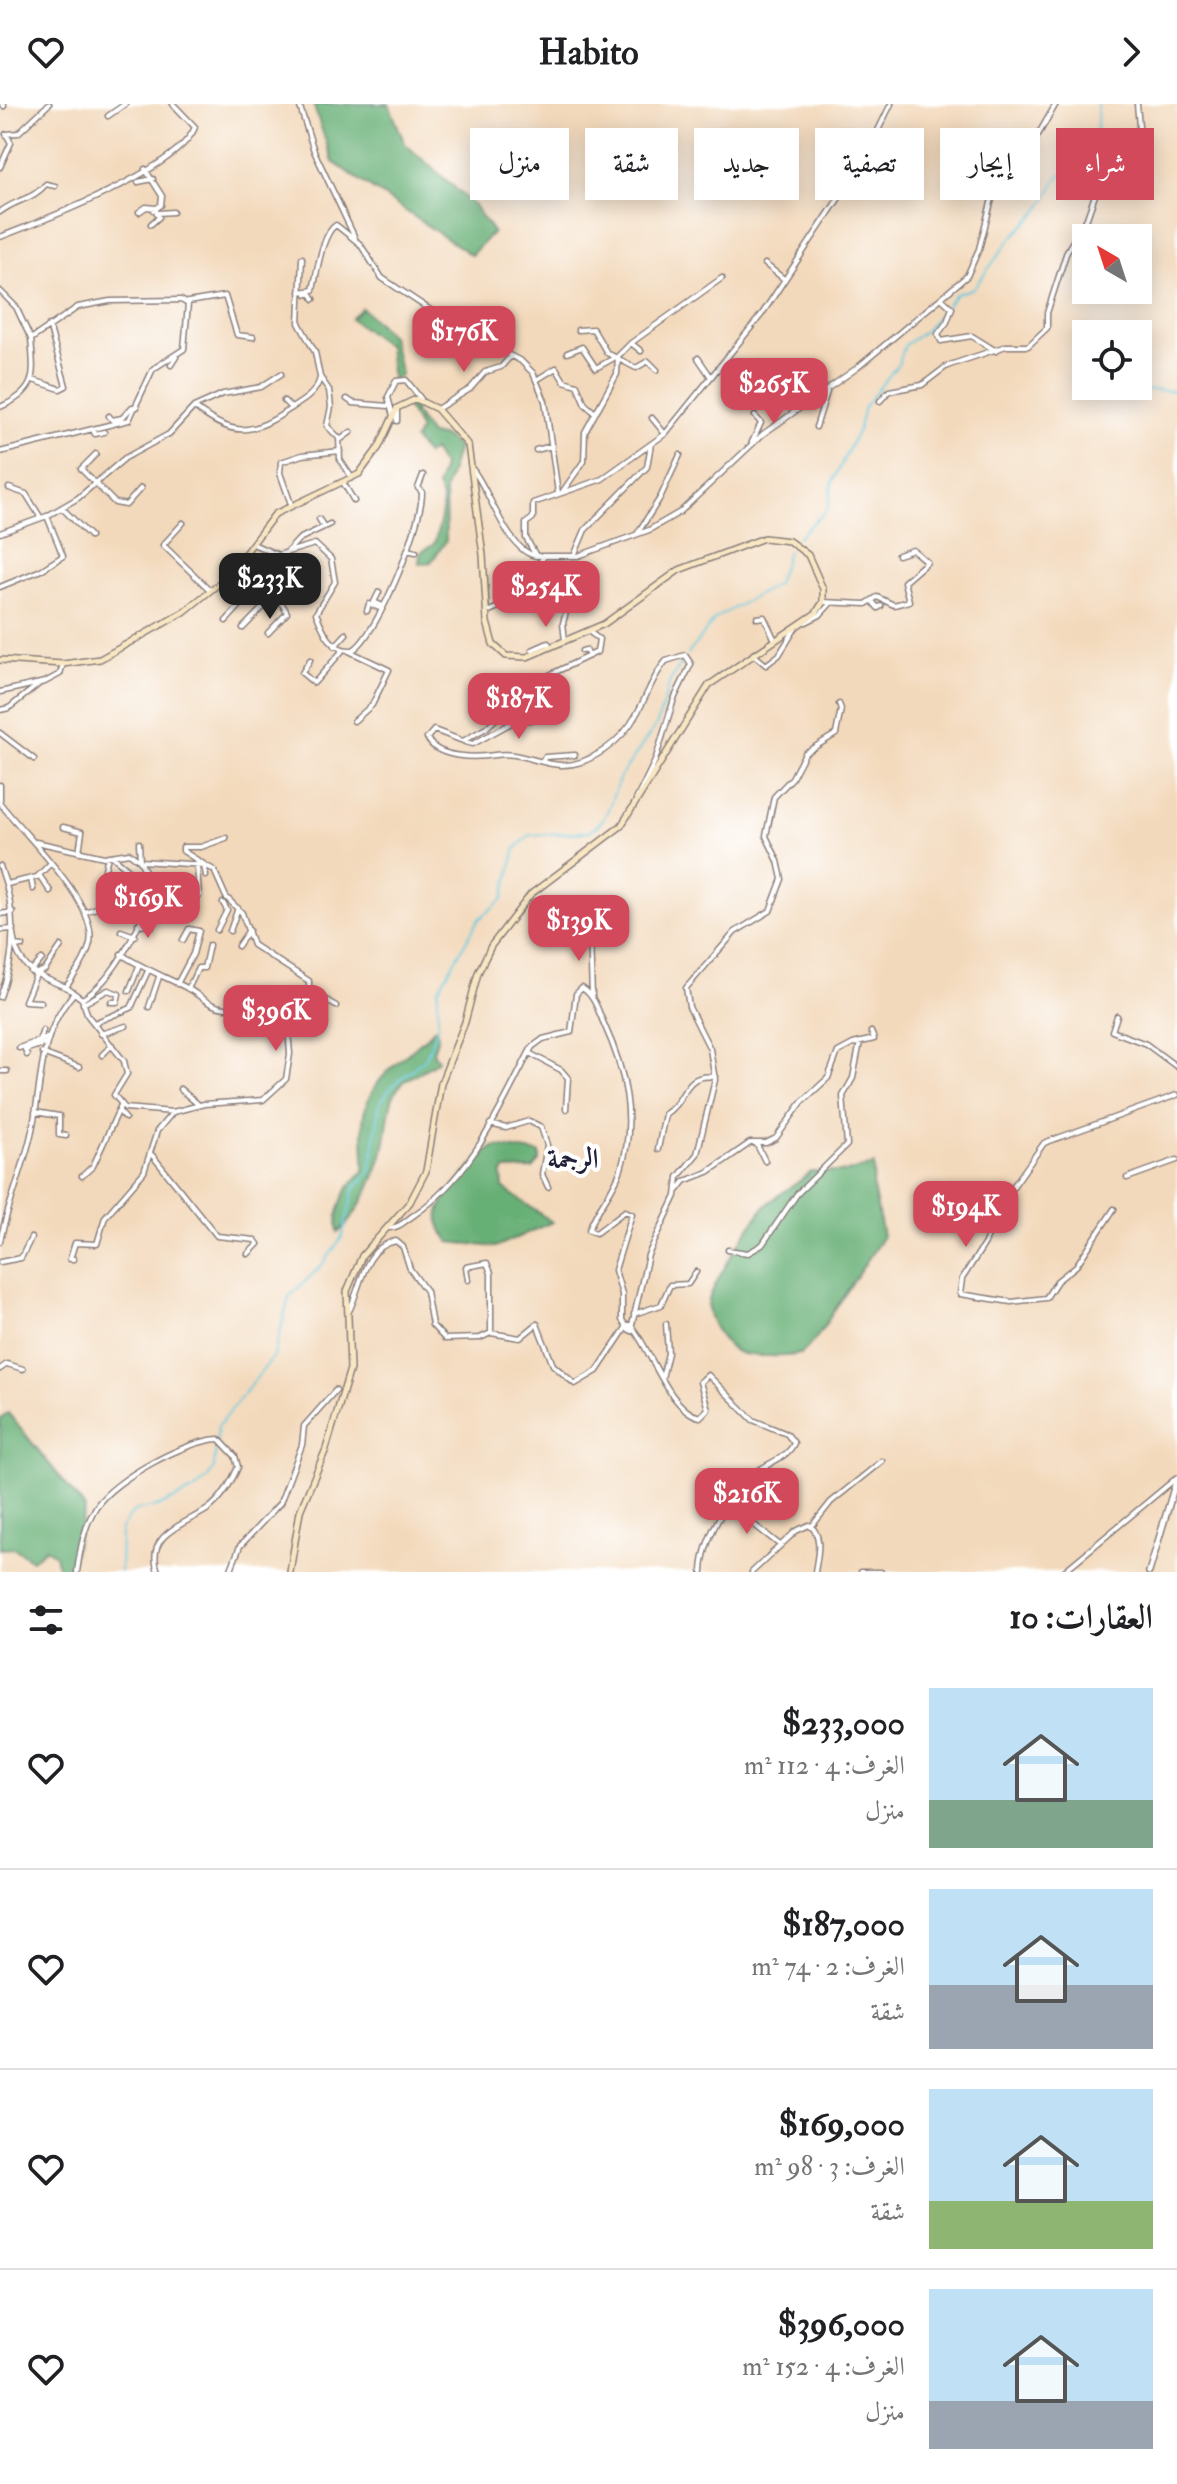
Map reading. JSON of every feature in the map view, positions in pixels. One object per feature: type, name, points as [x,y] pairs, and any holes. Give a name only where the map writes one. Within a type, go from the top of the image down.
[{"type":"main road","points":[[0,660],[63,664],[100,659],[120,651],[212,592],[275,514],[323,488],[352,478],[366,467],[395,418],[397,408],[410,399],[421,399],[437,409],[464,438],[471,468],[493,644],[506,656],[523,659],[588,631],[612,620],[679,570],[764,538],[789,541],[808,555],[821,583],[826,603],[816,613],[774,638],[714,681],[701,696],[634,807],[610,836],[531,894],[491,946],[478,973],[465,1022],[441,1083],[426,1171],[410,1202],[362,1256],[347,1291],[350,1369],[330,1437],[300,1511],[290,1572]]},
{"type":"street","points":[[0,167],[18,133],[49,104]]},
{"type":"street","points":[[108,116],[125,104]]},
{"type":"street","points":[[0,237],[101,197],[177,149],[194,131],[194,124],[173,104]]},
{"type":"street","points":[[299,104],[314,151],[357,242],[382,278],[525,364],[538,379],[561,492]]},
{"type":"street","points":[[536,556],[526,538],[526,523],[533,518],[536,501],[602,479],[665,434],[752,328],[862,163],[891,104]]},
{"type":"street","points":[[471,468],[513,538],[528,554],[543,558],[574,556],[637,534],[680,512],[752,444],[827,391],[967,276],[979,249],[993,195],[1024,159],[1056,104]]},
{"type":"street","points":[[880,401],[889,391],[922,385],[947,366],[1011,345],[1028,346],[1047,328],[1047,313],[1067,251],[1087,218],[1102,175],[1140,137],[1137,104]]},
{"type":"street","points":[[3,133],[18,133]]},
{"type":"street","points":[[3,133],[11,143]]},
{"type":"street","points":[[145,169],[162,196],[156,210],[159,217],[151,224]]},
{"type":"street","points":[[138,182],[153,179]]},
{"type":"street","points":[[0,212],[14,201],[34,197],[46,184],[55,186]]},
{"type":"street","points":[[139,212],[146,207],[173,212]]},
{"type":"street","points":[[300,294],[313,290],[321,267],[321,247],[334,224],[357,242]]},
{"type":"street","points":[[302,258],[299,323],[315,352],[320,377],[329,390],[331,401],[327,426],[340,440],[340,460],[352,478]]},
{"type":"street","points":[[765,264],[784,279]]},
{"type":"street","points":[[567,353],[582,347],[596,368],[616,359],[631,343],[722,278]]},
{"type":"street","points":[[0,291],[16,307],[31,339],[33,380],[23,395],[0,407]]},
{"type":"street","points":[[128,294],[129,301]]},
{"type":"street","points":[[300,294],[311,294],[314,299]]},
{"type":"street","points":[[31,339],[78,307],[129,301],[187,302],[225,296],[237,335],[253,337]]},
{"type":"street","points":[[943,298],[949,303],[947,322],[938,334],[941,341],[972,336],[996,351]]},
{"type":"street","points":[[171,365],[185,346],[187,302]]},
{"type":"street","points":[[33,380],[60,389],[66,386],[49,325]]},
{"type":"street","points":[[578,330],[593,329],[616,359],[638,369],[648,361],[657,370]]},
{"type":"street","points":[[631,343],[641,351]]},
{"type":"street","points":[[0,452],[129,420],[153,369],[176,357]]},
{"type":"street","points":[[437,409],[470,389],[485,372],[501,367],[510,357]]},
{"type":"street","points":[[698,358],[711,377]]},
{"type":"street","points":[[561,492],[584,461],[586,430],[617,374],[616,359]]},
{"type":"street","points":[[538,379],[556,368],[564,381],[577,385],[585,404],[594,412]]},
{"type":"street","points":[[0,533],[62,508],[96,485],[125,458],[169,434],[194,407],[223,394],[261,387],[281,374]]},
{"type":"street","points":[[194,407],[229,429],[254,428],[271,423],[315,391],[320,377]]},
{"type":"street","points":[[395,418],[388,406],[390,387],[399,379],[413,386],[421,399]]},
{"type":"street","points":[[816,427],[827,391]]},
{"type":"street","points":[[347,399],[353,403],[388,406]]},
{"type":"street","points":[[284,401],[291,408]]},
{"type":"street","points":[[109,416],[112,420],[122,418],[132,407],[137,407]]},
{"type":"street","points":[[752,444],[761,423],[755,416]]},
{"type":"street","points":[[652,418],[665,434]]},
{"type":"street","points":[[271,423],[276,428]]},
{"type":"street","points":[[582,424],[586,430]]},
{"type":"street","points":[[586,430],[593,429]]},
{"type":"street","points":[[93,430],[95,434],[104,432]]},
{"type":"street","points":[[340,440],[351,432]]},
{"type":"street","points":[[574,556],[585,530],[647,467],[651,444]]},
{"type":"street","points":[[536,450],[554,449]]},
{"type":"street","points":[[291,504],[280,473],[281,462],[302,455],[340,451]]},
{"type":"street","points":[[96,454],[81,469],[121,506],[130,503],[141,488]]},
{"type":"street","points":[[637,534],[660,498],[680,455]]},
{"type":"street","points":[[310,660],[302,673],[314,683],[346,651],[365,642],[407,550],[422,506],[422,492],[418,488],[423,475]]},
{"type":"street","points":[[340,483],[354,501]]},
{"type":"street","points":[[9,488],[26,494],[41,518]]},
{"type":"street","points":[[62,508],[90,536]]},
{"type":"street","points":[[0,587],[41,570],[63,556],[47,516]]},
{"type":"street","points":[[226,621],[264,579],[273,575],[283,554],[299,539],[327,526],[319,519]]},
{"type":"street","points":[[183,523],[163,545],[212,592]]},
{"type":"street","points":[[253,544],[283,554],[318,544],[334,564],[335,582],[316,613],[335,646],[389,670],[372,705],[354,721]]},
{"type":"street","points":[[407,550],[416,552]]},
{"type":"street","points":[[753,654],[766,665],[779,655],[795,628],[820,615],[826,603],[872,601],[877,597],[894,605],[909,601],[904,582],[927,562],[913,550],[898,555]]},
{"type":"street","points":[[487,612],[510,602],[543,558]]},
{"type":"street","points":[[278,567],[278,588],[285,593]]},
{"type":"street","points":[[268,633],[287,613],[276,594],[273,575]]},
{"type":"street","points":[[379,592],[374,602],[383,607]]},
{"type":"street","points":[[243,628],[276,594]]},
{"type":"street","points":[[872,601],[878,608],[881,606]]},
{"type":"street","points":[[367,611],[369,604],[383,607]]},
{"type":"street","points":[[565,641],[563,623],[568,605]]},
{"type":"street","points":[[757,618],[764,617],[774,638]]},
{"type":"street","points":[[463,741],[476,735],[508,710],[537,681],[599,650],[601,644],[588,631]]},
{"type":"street","points":[[335,646],[346,634]]},
{"type":"street","points":[[532,650],[548,643],[551,647]]},
{"type":"street","points":[[582,651],[586,650],[589,656]]},
{"type":"street","points":[[552,718],[515,721],[473,744],[434,730],[427,738],[434,746],[462,756],[514,754],[570,765],[594,757],[632,721],[666,661],[676,655],[687,657],[691,664],[674,699],[655,761],[634,807]]},
{"type":"street","points":[[0,710],[9,708],[30,689],[60,674],[63,664]]},
{"type":"street","points":[[0,692],[45,682]]},
{"type":"street","points":[[501,703],[508,710]]},
{"type":"street","points":[[678,1190],[678,1177],[697,1154],[715,1077],[710,1049],[689,1007],[686,988],[735,932],[770,911],[782,879],[778,861],[766,836],[774,797],[792,778],[805,753],[836,734],[841,709],[839,704]]},
{"type":"street","points":[[0,733],[34,759]]},
{"type":"street","points":[[542,761],[545,757],[575,755]]},
{"type":"street","points":[[0,785],[0,801],[16,826],[34,842],[85,912],[90,942],[83,962],[66,987]]},
{"type":"street","points":[[63,827],[82,832],[79,852]]},
{"type":"street","points":[[217,930],[227,910],[219,877],[183,851],[183,847],[201,847],[226,838]]},
{"type":"street","points":[[34,842],[110,856],[124,852],[140,861],[202,865]]},
{"type":"street","points":[[82,1002],[116,965],[135,936],[152,884],[140,861],[139,843]]},
{"type":"street","points":[[110,856],[128,869]]},
{"type":"street","points":[[105,869],[110,856]]},
{"type":"street","points":[[7,884],[31,879],[50,864]]},
{"type":"street","points":[[202,865],[206,876]]},
{"type":"street","points":[[199,896],[202,865]]},
{"type":"street","points":[[0,866],[13,912],[14,945],[19,960],[34,974],[74,993],[112,1045],[126,1069],[114,1095],[125,1118]]},
{"type":"street","points":[[39,875],[50,891]]},
{"type":"street","points":[[31,879],[33,889]]},
{"type":"street","points":[[85,912],[99,907],[97,887]]},
{"type":"street","points":[[120,1108],[173,1112],[199,1105],[258,1102],[282,1084],[289,1069],[288,1030],[309,990],[309,981],[301,972],[260,952],[253,945],[238,908],[225,900]]},
{"type":"street","points":[[220,911],[225,900]]},
{"type":"street","points":[[130,906],[142,910]]},
{"type":"street","points":[[230,931],[238,908]]},
{"type":"street","points":[[0,914],[13,912]]},
{"type":"street","points":[[138,924],[152,926]]},
{"type":"street","points":[[177,984],[193,954],[199,931],[189,929],[183,940]]},
{"type":"street","points":[[0,930],[13,931]]},
{"type":"street","points":[[238,946],[249,930]]},
{"type":"street","points":[[0,997],[2,982],[8,971],[13,931]]},
{"type":"street","points":[[121,931],[135,936]]},
{"type":"street","points":[[590,934],[592,997]]},
{"type":"street","points":[[14,945],[23,946]]},
{"type":"street","points":[[188,989],[198,968],[204,968],[209,945]]},
{"type":"street","points":[[34,974],[45,970],[61,946]]},
{"type":"street","points":[[121,954],[159,977],[188,989],[211,1006],[225,1008]]},
{"type":"street","points":[[41,1002],[25,1001],[42,959]]},
{"type":"street","points":[[129,991],[139,966]]},
{"type":"street","points":[[0,971],[8,971]]},
{"type":"street","points":[[94,1023],[131,1008],[148,971]]},
{"type":"street","points":[[149,1007],[159,977]]},
{"type":"street","points":[[387,1228],[396,1228],[442,1194],[474,1156],[529,1053],[543,1039],[571,1032],[577,990],[584,989],[592,997],[622,1065],[628,1129],[613,1190],[589,1230],[596,1233],[625,1211],[632,1214],[615,1270],[623,1299],[622,1319],[662,1380],[697,1417],[709,1406],[700,1381],[704,1376],[712,1377],[753,1420],[787,1434],[793,1441],[791,1450],[749,1478],[729,1505],[708,1546],[702,1572]]},
{"type":"street","points":[[82,1002],[108,990],[119,994],[117,1002],[111,1002]]},
{"type":"street","points":[[309,990],[336,1006]]},
{"type":"street","points":[[0,1241],[35,1112],[42,1053],[59,1010],[74,993]]},
{"type":"street","points":[[1117,1016],[1112,1031],[1146,1044],[1177,1067]]},
{"type":"street","points":[[101,1034],[126,1026]]},
{"type":"street","points":[[39,1041],[43,1030]]},
{"type":"street","points":[[347,1315],[367,1265],[383,1246],[396,1241],[403,1247],[410,1269],[426,1291],[430,1320],[442,1337],[480,1338],[491,1333],[520,1338],[537,1324],[553,1365],[575,1384],[597,1371],[630,1328],[648,1255],[678,1190],[688,1180],[708,1172],[750,1143],[771,1141],[781,1133],[802,1102],[828,1078],[838,1052],[874,1039],[871,1032]]},
{"type":"street","points":[[19,1048],[46,1040]]},
{"type":"street","points":[[27,1055],[25,1050],[46,1040]]},
{"type":"street","points":[[728,1250],[748,1253],[762,1245],[797,1194],[847,1145],[843,1096],[853,1078],[860,1042]]},
{"type":"street","points":[[102,1055],[112,1045]]},
{"type":"street","points":[[42,1053],[79,1067]]},
{"type":"street","points":[[529,1053],[561,1070],[568,1078],[566,1109]]},
{"type":"street","points":[[0,1071],[7,1071]]},
{"type":"street","points":[[658,1149],[665,1114],[677,1107],[688,1082],[701,1076],[715,1077]]},
{"type":"street","points":[[180,1089],[199,1105]]},
{"type":"street","points":[[1114,1209],[1076,1266],[1057,1281],[1046,1298],[1011,1302],[960,1294],[962,1279],[985,1243],[996,1211],[1044,1143],[1177,1095]]},
{"type":"street","points":[[82,1176],[93,1166],[120,1108]]},
{"type":"street","points":[[35,1112],[59,1116],[59,1135],[66,1136]]},
{"type":"street","points":[[74,1259],[70,1259],[75,1243],[97,1244],[105,1217],[144,1172],[152,1155],[157,1131],[173,1112]]},
{"type":"street","points":[[489,1124],[506,1128],[529,1121],[541,1127],[547,1145],[542,1174],[548,1187]]},
{"type":"street","points":[[756,1144],[765,1161]]},
{"type":"street","points":[[152,1155],[217,1236],[255,1240],[258,1244],[248,1254]]},
{"type":"street","points":[[1127,1178],[1177,1160]]},
{"type":"street","points":[[0,1262],[21,1258],[31,1238]]},
{"type":"street","points":[[468,1280],[466,1267],[487,1263],[491,1273],[491,1333]]},
{"type":"street","points":[[634,1314],[661,1305],[669,1286],[692,1282],[696,1272]]},
{"type":"street","points":[[662,1380],[668,1353],[666,1324]]},
{"type":"street","points":[[0,1369],[7,1364],[23,1369]]},
{"type":"street","points":[[230,1572],[240,1546],[280,1503],[302,1445],[302,1430],[307,1420],[336,1390]]},
{"type":"street","points":[[77,1572],[85,1530],[94,1510],[109,1492],[165,1457],[219,1439],[235,1456],[238,1467],[210,1507],[161,1538],[154,1554],[158,1572]]},
{"type":"street","points":[[752,1572],[801,1527],[812,1526],[831,1502],[882,1461]]},
{"type":"street","points":[[1063,1572],[1176,1479]]},
{"type":"street","points":[[1149,1572],[1176,1479]]},
{"type":"street","points":[[729,1505],[781,1545]]},
{"type":"street","points":[[812,1526],[818,1538],[815,1572]]},
{"type":"street","points":[[861,1572],[881,1572]]},
{"type":"green space","points":[[313,104],[389,104],[405,144],[472,203],[493,232],[471,255],[333,162]]},
{"type":"green space","points":[[362,308],[391,336],[401,375],[392,380],[388,346],[351,319]]},
{"type":"green space","points":[[414,405],[415,413],[430,435],[443,436],[458,447],[445,490],[446,541],[431,562],[419,564],[420,553],[434,544],[440,523],[442,500],[437,487],[443,466],[433,450],[427,455],[414,440],[420,430],[407,407]]},
{"type":"green space","points":[[435,1028],[438,1035],[433,1052],[438,1060],[404,1082],[395,1093],[374,1178],[354,1214],[338,1233],[338,1215],[343,1198],[364,1171],[363,1121],[368,1100],[393,1066]]},
{"type":"green space","points":[[496,1146],[540,1153],[540,1161],[533,1169],[505,1170],[502,1175],[503,1188],[552,1222],[496,1247],[450,1242],[440,1225],[441,1206],[473,1166]]},
{"type":"green space","points":[[874,1165],[873,1188],[883,1236],[815,1340],[802,1353],[788,1356],[749,1355],[730,1348],[713,1324],[708,1310],[710,1296],[761,1212],[772,1200],[811,1172],[847,1172]]},
{"type":"green space","points":[[8,1413],[85,1508],[69,1572],[59,1572],[55,1555],[46,1548],[32,1560],[14,1548],[0,1549],[0,1420]]},
{"type":"waterway","points":[[798,537],[828,509],[832,483],[859,428],[864,407],[899,363],[905,345],[926,330],[956,294],[974,288],[1012,237],[1039,211],[1058,177],[1079,162],[1095,159],[1098,104]]},
{"type":"waterway","points":[[1152,390],[1177,391]]},
{"type":"waterway","points":[[688,654],[716,618],[777,584],[788,551]]},
{"type":"waterway","points":[[120,1572],[121,1529],[128,1518],[136,1510],[157,1507],[193,1491],[207,1479],[214,1468],[218,1426],[274,1356],[289,1297],[324,1263],[342,1237],[355,1187],[370,1172],[380,1103],[392,1086],[426,1058],[438,1025],[438,990],[479,919],[503,899],[516,848],[530,835],[588,832],[597,826],[606,815],[620,777],[657,724],[670,681],[684,659]]},
{"type":"district","name":"الرجمة","points":[[573,1159]]}]
